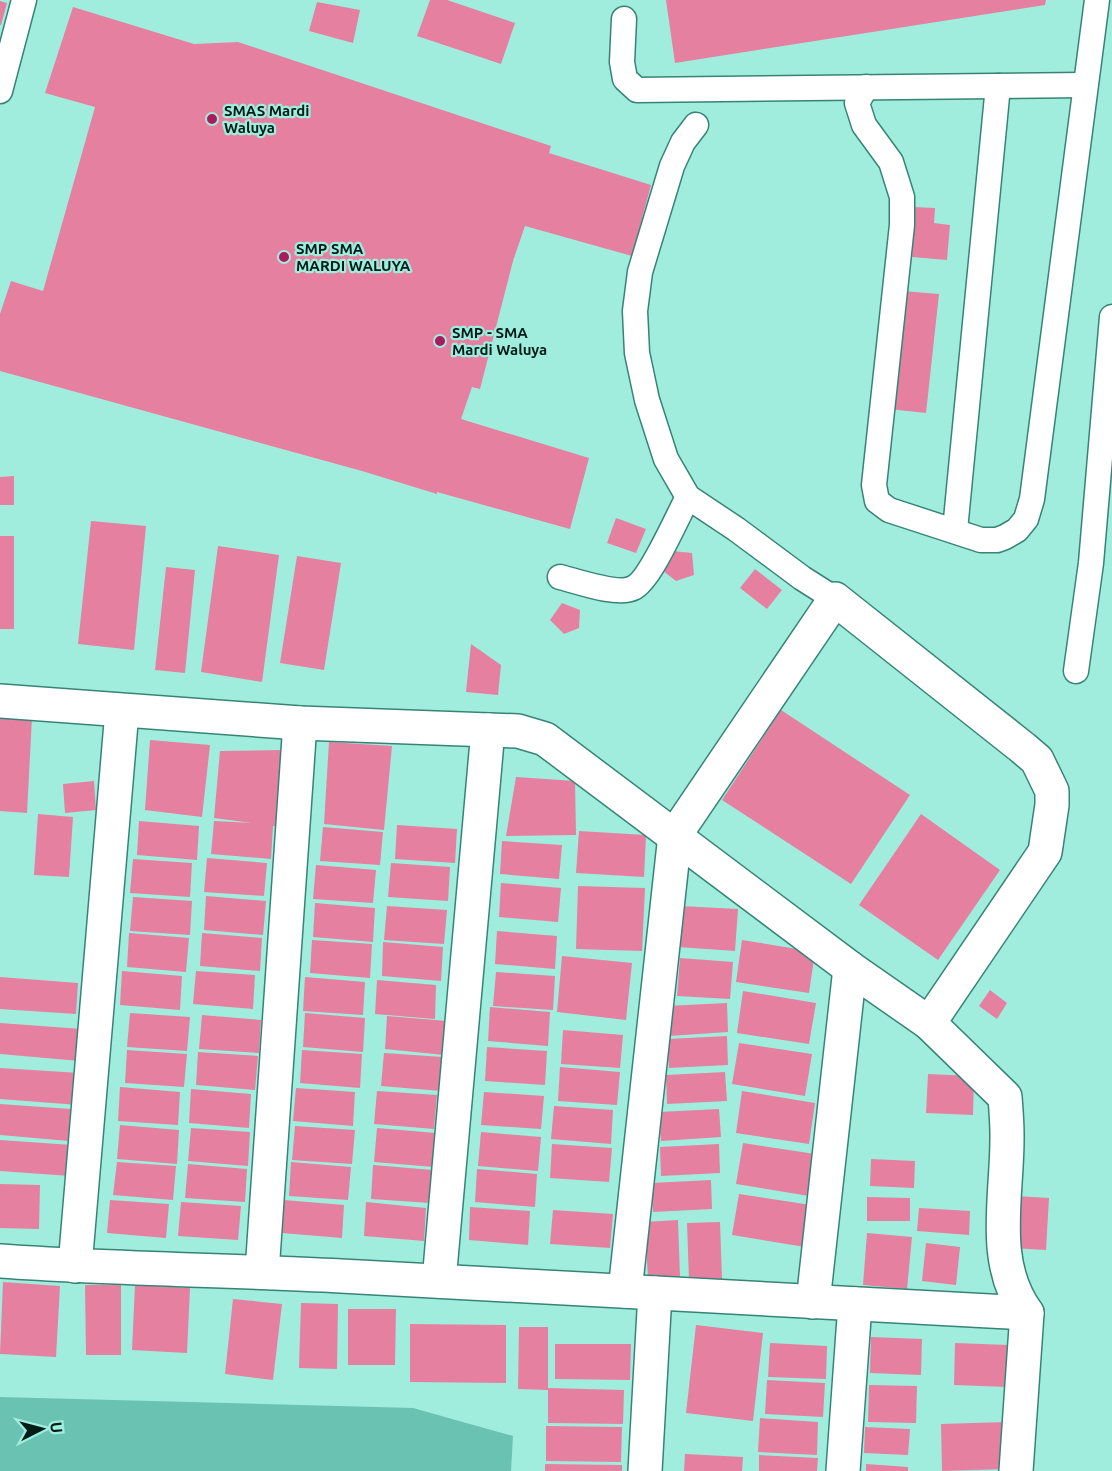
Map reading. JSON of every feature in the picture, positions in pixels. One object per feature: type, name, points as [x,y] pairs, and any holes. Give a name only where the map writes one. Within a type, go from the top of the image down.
[{"type":"street","points":[[645,1471],[640,1292],[675,835],[835,599],[1037,760],[1052,791],[1045,852],[929,1023]]},
{"type":"street","points":[[0,701],[300,723],[518,731],[545,739],[850,968],[929,1023],[1005,1098],[1007,1134],[1002,1224],[1010,1282],[1018,1301],[1027,1313],[1016,1471]]},
{"type":"street","points":[[75,1266],[122,711]]},
{"type":"street","points":[[262,1272],[300,723]]},
{"type":"street","points":[[439,1281],[488,730]]},
{"type":"street","points":[[813,1302],[850,968]]},
{"type":"street","points":[[0,1261],[75,1266],[262,1272],[1027,1313]]},
{"type":"street","points":[[843,1471],[855,1304]]},
{"type":"lane","points":[[0,91],[24,0]]},
{"type":"lane","points":[[866,87],[857,103],[864,125],[891,162],[902,197],[902,225],[874,485],[878,501],[889,510],[981,540],[1005,537],[1017,530],[1026,519],[1035,475],[1097,0]]},
{"type":"lane","points":[[624,19],[622,62],[625,79],[638,90],[1085,85]]},
{"type":"lane","points":[[955,530],[998,86]]},
{"type":"lane","points":[[696,125],[683,142],[672,166],[640,272],[635,311],[637,353],[647,400],[666,459],[688,496],[835,599]]},
{"type":"lane","points":[[1076,671],[1092,563],[1112,317]]},
{"type":"lane","points":[[560,577],[609,590],[632,589],[644,579],[688,496]]},
{"type":"green space","points":[[0,1397],[413,1408],[513,1436],[511,1471],[0,1471]]},
{"type":"building","points":[[430,0],[447,0],[515,23],[501,64],[417,36]]},
{"type":"building","points":[[666,0],[1046,0],[1045,5],[675,63]]},
{"type":"building","points":[[0,1],[7,3],[1,25],[0,25]]},
{"type":"building","points":[[317,2],[360,10],[353,43],[309,31]]},
{"type":"building","name":"SMP SMA MARDI WALUYA","points":[[73,7],[194,44],[238,42],[551,146],[549,153],[651,185],[632,256],[525,226],[513,261],[480,389],[472,387],[461,419],[589,458],[570,529],[0,371],[0,314],[11,281],[43,291],[95,107],[45,93]]},
{"type":"building","points":[[913,207],[935,208],[934,223],[950,225],[947,260],[912,257],[915,221],[912,221]]},
{"type":"building","points":[[902,291],[939,294],[926,413],[889,409]]},
{"type":"building","points":[[14,476],[14,505],[0,505],[0,477]]},
{"type":"building","points":[[616,518],[646,529],[636,553],[607,543]]},
{"type":"building","points":[[91,521],[146,526],[134,650],[78,644]]},
{"type":"building","points":[[0,536],[14,536],[14,629],[0,629]]},
{"type":"building","points":[[218,546],[279,555],[262,682],[201,672]]},
{"type":"building","points":[[672,551],[692,553],[694,575],[676,581],[662,570]]},
{"type":"building","points":[[297,556],[341,563],[324,670],[280,663]]},
{"type":"building","points":[[166,567],[195,570],[185,673],[155,670]]},
{"type":"building","points":[[755,569],[782,590],[767,609],[740,588]]},
{"type":"building","points":[[562,603],[580,610],[579,628],[564,634],[550,620]]},
{"type":"building","points":[[471,644],[501,665],[498,695],[466,692]]},
{"type":"building","points":[[781,710],[910,795],[851,884],[722,800]]},
{"type":"building","points":[[0,716],[32,718],[27,813],[0,811]]},
{"type":"building","points":[[150,740],[210,745],[202,817],[145,810]]},
{"type":"building","points":[[329,742],[392,746],[384,830],[324,824]]},
{"type":"building","points":[[286,750],[276,826],[273,826],[271,859],[211,854],[214,821],[252,823],[214,818],[220,751]]},
{"type":"building","points":[[516,777],[575,781],[576,835],[506,836]]},
{"type":"building","points":[[94,781],[96,810],[65,813],[63,784]]},
{"type":"building","points":[[38,814],[73,817],[69,877],[34,875]]},
{"type":"building","points":[[921,814],[1000,870],[938,960],[859,905]]},
{"type":"building","points":[[139,821],[199,826],[197,860],[137,855]]},
{"type":"building","points":[[397,825],[457,829],[455,863],[395,859]]},
{"type":"building","points":[[323,827],[383,832],[380,865],[320,861]]},
{"type":"building","points":[[579,831],[646,835],[644,877],[576,873]]},
{"type":"building","points":[[502,841],[562,845],[559,879],[500,874]]},
{"type":"building","points":[[207,858],[267,863],[264,896],[204,892]]},
{"type":"building","points":[[133,859],[192,863],[190,897],[130,893]]},
{"type":"building","points":[[391,863],[450,867],[448,901],[388,897]]},
{"type":"building","points":[[316,865],[376,870],[373,903],[313,899]]},
{"type":"building","points":[[501,883],[561,888],[558,922],[499,917]]},
{"type":"building","points":[[578,886],[645,888],[642,951],[576,949]]},
{"type":"building","points":[[206,896],[266,901],[263,935],[204,930]]},
{"type":"building","points":[[133,897],[192,901],[190,935],[130,931]]},
{"type":"building","points":[[315,903],[375,908],[373,942],[313,937]]},
{"type":"building","points":[[387,906],[447,910],[444,944],[384,940]]},
{"type":"building","points":[[680,906],[738,909],[735,951],[678,947]]},
{"type":"building","points":[[497,931],[557,936],[555,969],[495,964]]},
{"type":"building","points":[[129,933],[189,938],[186,972],[127,967]]},
{"type":"building","points":[[202,933],[262,938],[260,971],[200,966]]},
{"type":"building","points":[[312,940],[372,944],[370,978],[310,973]]},
{"type":"building","points":[[742,940],[815,952],[809,993],[736,982]]},
{"type":"building","points":[[383,942],[443,947],[441,981],[382,976]]},
{"type":"building","points":[[562,956],[632,963],[626,1020],[557,1012]]},
{"type":"building","points":[[680,958],[733,962],[730,999],[677,996]]},
{"type":"building","points":[[122,971],[182,976],[180,1010],[120,1005]]},
{"type":"building","points":[[196,971],[255,975],[253,1009],[193,1004]]},
{"type":"building","points":[[496,972],[555,976],[553,1010],[493,1006]]},
{"type":"building","points":[[0,977],[78,983],[76,1014],[0,1009]]},
{"type":"building","points":[[305,977],[365,982],[363,1015],[303,1011]]},
{"type":"building","points":[[377,980],[436,985],[435,1019],[375,1014]]},
{"type":"building","points":[[990,990],[1007,1003],[997,1019],[979,1006]]},
{"type":"building","points":[[743,991],[816,1003],[809,1044],[737,1033]]},
{"type":"building","points":[[727,1003],[728,1032],[669,1036],[667,1006]]},
{"type":"building","points":[[490,1007],[550,1012],[548,1046],[488,1041]]},
{"type":"building","points":[[130,1013],[190,1017],[187,1051],[127,1047]]},
{"type":"building","points":[[305,1013],[365,1018],[363,1052],[303,1047]]},
{"type":"building","points":[[202,1015],[261,1020],[259,1053],[199,1049]]},
{"type":"building","points":[[387,1016],[447,1021],[444,1055],[385,1049]]},
{"type":"building","points":[[0,1023],[82,1029],[80,1061],[0,1054]]},
{"type":"building","points":[[563,1030],[623,1035],[620,1068],[561,1064]]},
{"type":"building","points":[[727,1036],[728,1065],[669,1068],[667,1039]]},
{"type":"building","points":[[739,1043],[812,1054],[805,1096],[732,1084]]},
{"type":"building","points":[[487,1047],[547,1051],[545,1085],[485,1081]]},
{"type":"building","points":[[127,1050],[187,1054],[184,1087],[125,1083]]},
{"type":"building","points":[[302,1050],[362,1054],[360,1088],[300,1083]]},
{"type":"building","points":[[198,1052],[258,1056],[255,1090],[196,1085]]},
{"type":"building","points":[[384,1053],[443,1057],[441,1091],[381,1086]]},
{"type":"building","points":[[560,1067],[620,1072],[617,1105],[558,1101]]},
{"type":"building","points":[[0,1068],[80,1073],[78,1105],[0,1099]]},
{"type":"building","points":[[725,1072],[727,1101],[667,1104],[666,1075]]},
{"type":"building","points":[[928,1074],[974,1076],[973,1115],[926,1113]]},
{"type":"building","points":[[120,1087],[180,1092],[178,1125],[118,1121]]},
{"type":"building","points":[[296,1088],[355,1092],[353,1126],[293,1121]]},
{"type":"building","points":[[191,1089],[251,1094],[249,1128],[189,1123]]},
{"type":"building","points":[[377,1091],[437,1095],[434,1129],[374,1124]]},
{"type":"building","points":[[742,1091],[815,1103],[809,1144],[736,1133]]},
{"type":"building","points":[[484,1092],[544,1096],[541,1129],[481,1125]]},
{"type":"building","points":[[0,1104],[71,1109],[69,1141],[0,1135]]},
{"type":"building","points":[[554,1106],[613,1110],[611,1144],[551,1139]]},
{"type":"building","points":[[719,1109],[721,1137],[661,1141],[659,1112]]},
{"type":"building","points":[[120,1125],[179,1130],[177,1164],[117,1159]]},
{"type":"building","points":[[295,1126],[355,1130],[352,1164],[292,1160]]},
{"type":"building","points":[[191,1128],[250,1132],[248,1166],[188,1161]]},
{"type":"building","points":[[377,1128],[436,1133],[434,1167],[374,1162]]},
{"type":"building","points":[[481,1132],[541,1137],[538,1171],[478,1166]]},
{"type":"building","points":[[0,1140],[72,1145],[70,1176],[0,1171]]},
{"type":"building","points":[[743,1143],[815,1154],[809,1196],[736,1184]]},
{"type":"building","points":[[552,1144],[612,1148],[609,1182],[550,1178]]},
{"type":"building","points":[[719,1144],[720,1173],[661,1176],[660,1147]]},
{"type":"building","points":[[871,1159],[915,1161],[914,1188],[870,1186]]},
{"type":"building","points":[[117,1162],[176,1166],[173,1200],[113,1195]]},
{"type":"building","points":[[291,1162],[351,1167],[348,1200],[289,1196]]},
{"type":"building","points":[[188,1164],[247,1169],[245,1202],[185,1198]]},
{"type":"building","points":[[373,1165],[433,1170],[430,1203],[371,1199]]},
{"type":"building","points":[[477,1169],[537,1174],[535,1207],[475,1202]]},
{"type":"building","points":[[711,1180],[712,1209],[653,1212],[651,1183]]},
{"type":"building","points":[[0,1184],[40,1185],[39,1229],[0,1228]]},
{"type":"building","points":[[739,1194],[811,1205],[805,1247],[732,1235]]},
{"type":"building","points":[[1014,1196],[1049,1198],[1046,1250],[1011,1248]]},
{"type":"building","points":[[867,1197],[910,1198],[910,1221],[867,1221]]},
{"type":"building","points":[[110,1200],[169,1204],[166,1238],[107,1233]]},
{"type":"building","points":[[284,1200],[344,1205],[342,1238],[282,1233]]},
{"type":"building","points":[[181,1202],[241,1206],[238,1240],[178,1236]]},
{"type":"building","points":[[366,1202],[426,1208],[424,1241],[364,1236]]},
{"type":"building","points":[[470,1207],[530,1211],[528,1245],[469,1240]]},
{"type":"building","points":[[919,1208],[970,1211],[969,1235],[917,1231]]},
{"type":"building","points":[[553,1210],[613,1214],[610,1248],[550,1244]]},
{"type":"building","points":[[678,1220],[680,1277],[648,1278],[645,1222]]},
{"type":"building","points":[[720,1222],[722,1279],[689,1280],[687,1223]]},
{"type":"building","points":[[867,1233],[912,1237],[907,1289],[863,1285]]},
{"type":"building","points":[[926,1243],[960,1247],[956,1285],[922,1281]]},
{"type":"building","points":[[3,1282],[60,1286],[56,1357],[0,1354]]},
{"type":"building","points":[[85,1285],[121,1285],[121,1355],[86,1355]]},
{"type":"building","points":[[135,1285],[190,1288],[187,1353],[132,1350]]},
{"type":"building","points":[[233,1299],[282,1304],[273,1380],[225,1374]]},
{"type":"building","points":[[301,1303],[338,1304],[337,1369],[299,1368]]},
{"type":"building","points":[[348,1309],[396,1309],[395,1365],[348,1365]]},
{"type":"building","points":[[410,1324],[506,1325],[506,1383],[410,1382]]},
{"type":"building","points":[[696,1325],[763,1333],[753,1421],[686,1413]]},
{"type":"building","points":[[519,1327],[548,1327],[548,1390],[518,1389]]},
{"type":"building","points":[[871,1337],[922,1339],[921,1375],[870,1373]]},
{"type":"building","points":[[770,1343],[827,1346],[826,1379],[768,1377]]},
{"type":"building","points":[[955,1343],[1009,1345],[1008,1387],[954,1385]]},
{"type":"building","points":[[555,1344],[631,1344],[630,1380],[555,1379]]},
{"type":"building","points":[[767,1380],[825,1383],[823,1417],[765,1414]]},
{"type":"building","points":[[869,1385],[917,1386],[916,1423],[868,1422]]},
{"type":"building","points":[[548,1388],[624,1390],[623,1424],[548,1423]]},
{"type":"building","points":[[760,1418],[818,1422],[817,1455],[758,1452]]},
{"type":"building","points":[[1006,1422],[1007,1469],[942,1471],[941,1424]]},
{"type":"building","points":[[546,1426],[622,1427],[621,1462],[546,1461]]},
{"type":"building","points":[[865,1427],[910,1429],[908,1455],[864,1453]]},
{"type":"building","points":[[685,1454],[743,1457],[742,1471],[684,1471]]},
{"type":"building","points":[[759,1455],[818,1458],[817,1471],[759,1471]]},
{"type":"building","points":[[545,1464],[622,1465],[622,1471],[545,1471]]},
{"type":"building","points":[[866,1464],[908,1467],[908,1471],[866,1471]]},
{"type":"place","name":"SMAS Mardi Waluya","points":[[212,119]]},
{"type":"place","name":"SMP SMA MARDI WALUYA","points":[[284,257]]},
{"type":"place","name":"SMP - SMA Mardi Waluya","points":[[440,341]]}]
